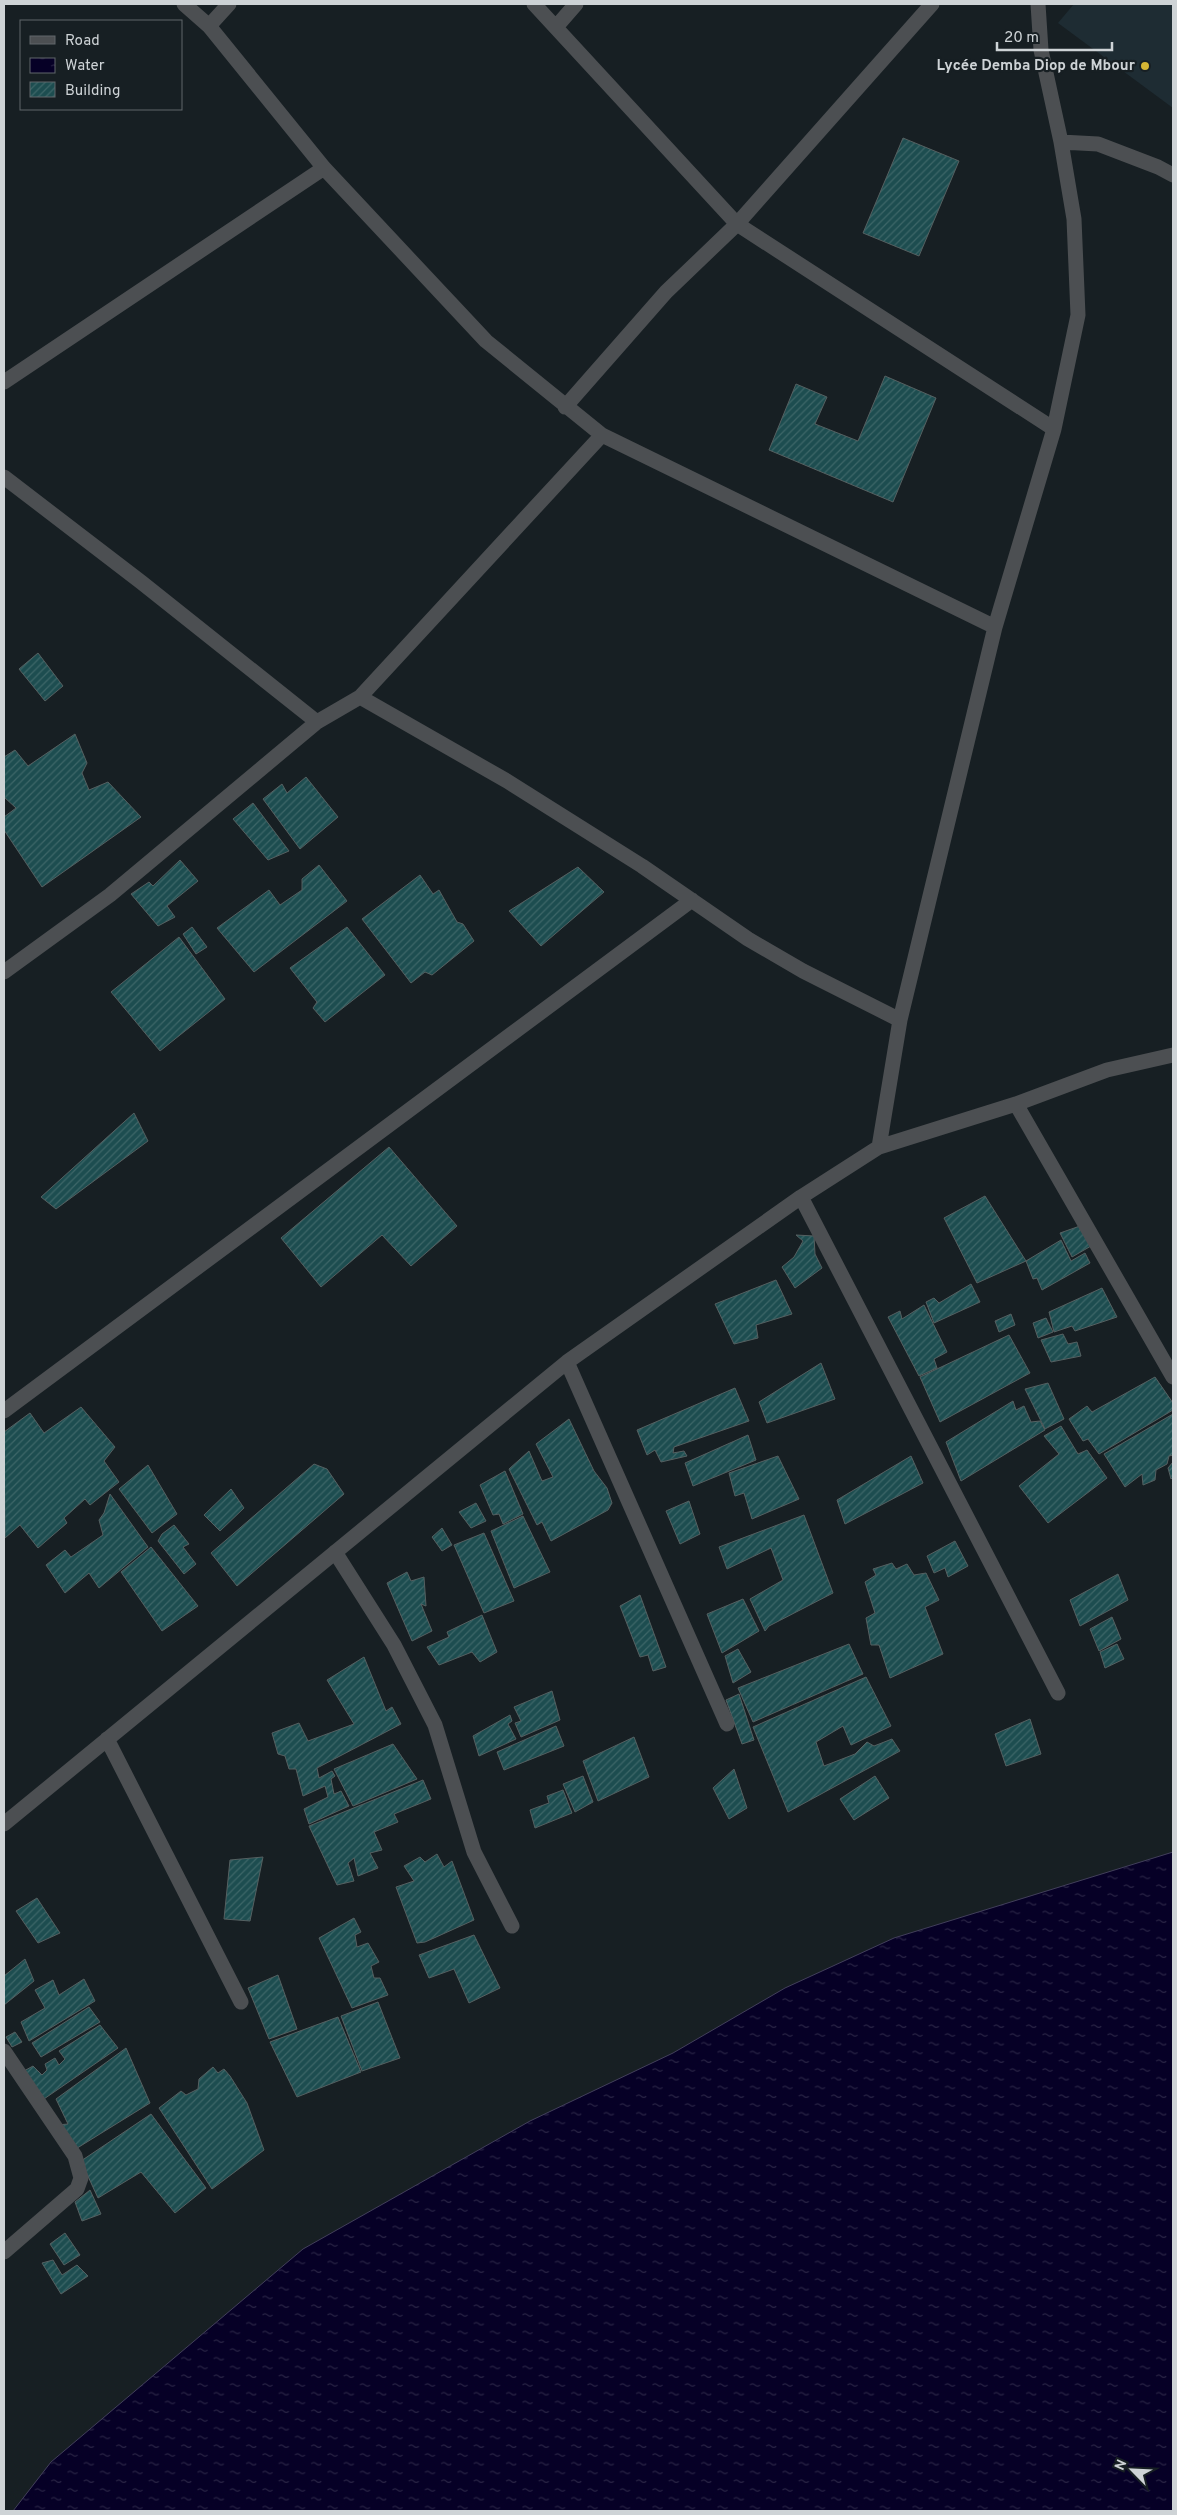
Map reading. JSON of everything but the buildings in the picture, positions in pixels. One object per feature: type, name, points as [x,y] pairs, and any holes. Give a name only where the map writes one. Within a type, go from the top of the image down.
[{"type":"street","points":[[184,4],[209,26],[324,168],[486,341],[565,407],[602,435],[995,626]]},
{"type":"street","points":[[209,26],[229,4]]},
{"type":"street","points":[[534,4],[737,224],[1054,429]]},
{"type":"street","points":[[556,27],[576,4]]},
{"type":"street","points":[[565,407],[666,292],[737,224],[932,4]]},
{"type":"street","points":[[879,1148],[900,1020],[995,626],[1054,429],[1078,315],[1074,219],[1061,142],[1041,50],[1038,4]]},
{"type":"street","points":[[1061,142],[1098,144],[1158,166],[1173,175]]},
{"type":"street","points":[[4,382],[324,168]]},
{"type":"street","points":[[4,972],[110,895],[317,722],[360,697],[602,435]]},
{"type":"street","points":[[4,477],[317,722]]},
{"type":"street","points":[[360,697],[507,781],[692,900],[748,939],[795,966],[900,1020]]},
{"type":"street","points":[[4,1411],[692,900]]},
{"type":"street","points":[[4,1824],[567,1362],[801,1197],[879,1148],[1016,1104],[1107,1070],[1173,1055]]},
{"type":"street","points":[[1016,1104],[1173,1377]]},
{"type":"street","points":[[801,1197],[1058,1693]]},
{"type":"street","points":[[567,1362],[727,1724]]},
{"type":"street","points":[[334,1552],[394,1645],[436,1725],[474,1852],[512,1926]]},
{"type":"street","points":[[107,1739],[241,2002]]},
{"type":"street","points":[[4,2051],[75,2156],[81,2178],[77,2189],[4,2252]]},
{"type":"shaded area","name":"Lycée Demba Diop de Mbour","points":[[1074,4],[1173,4],[1173,108],[1058,23]]},
{"type":"water","points":[[1173,1852],[1173,2511],[13,2511],[51,2462],[303,2249],[530,2121],[673,2053],[785,1988],[894,1938]]},
{"type":"place","name":"Lycée Demba Diop de Mbour","points":[[1145,66]]}]
